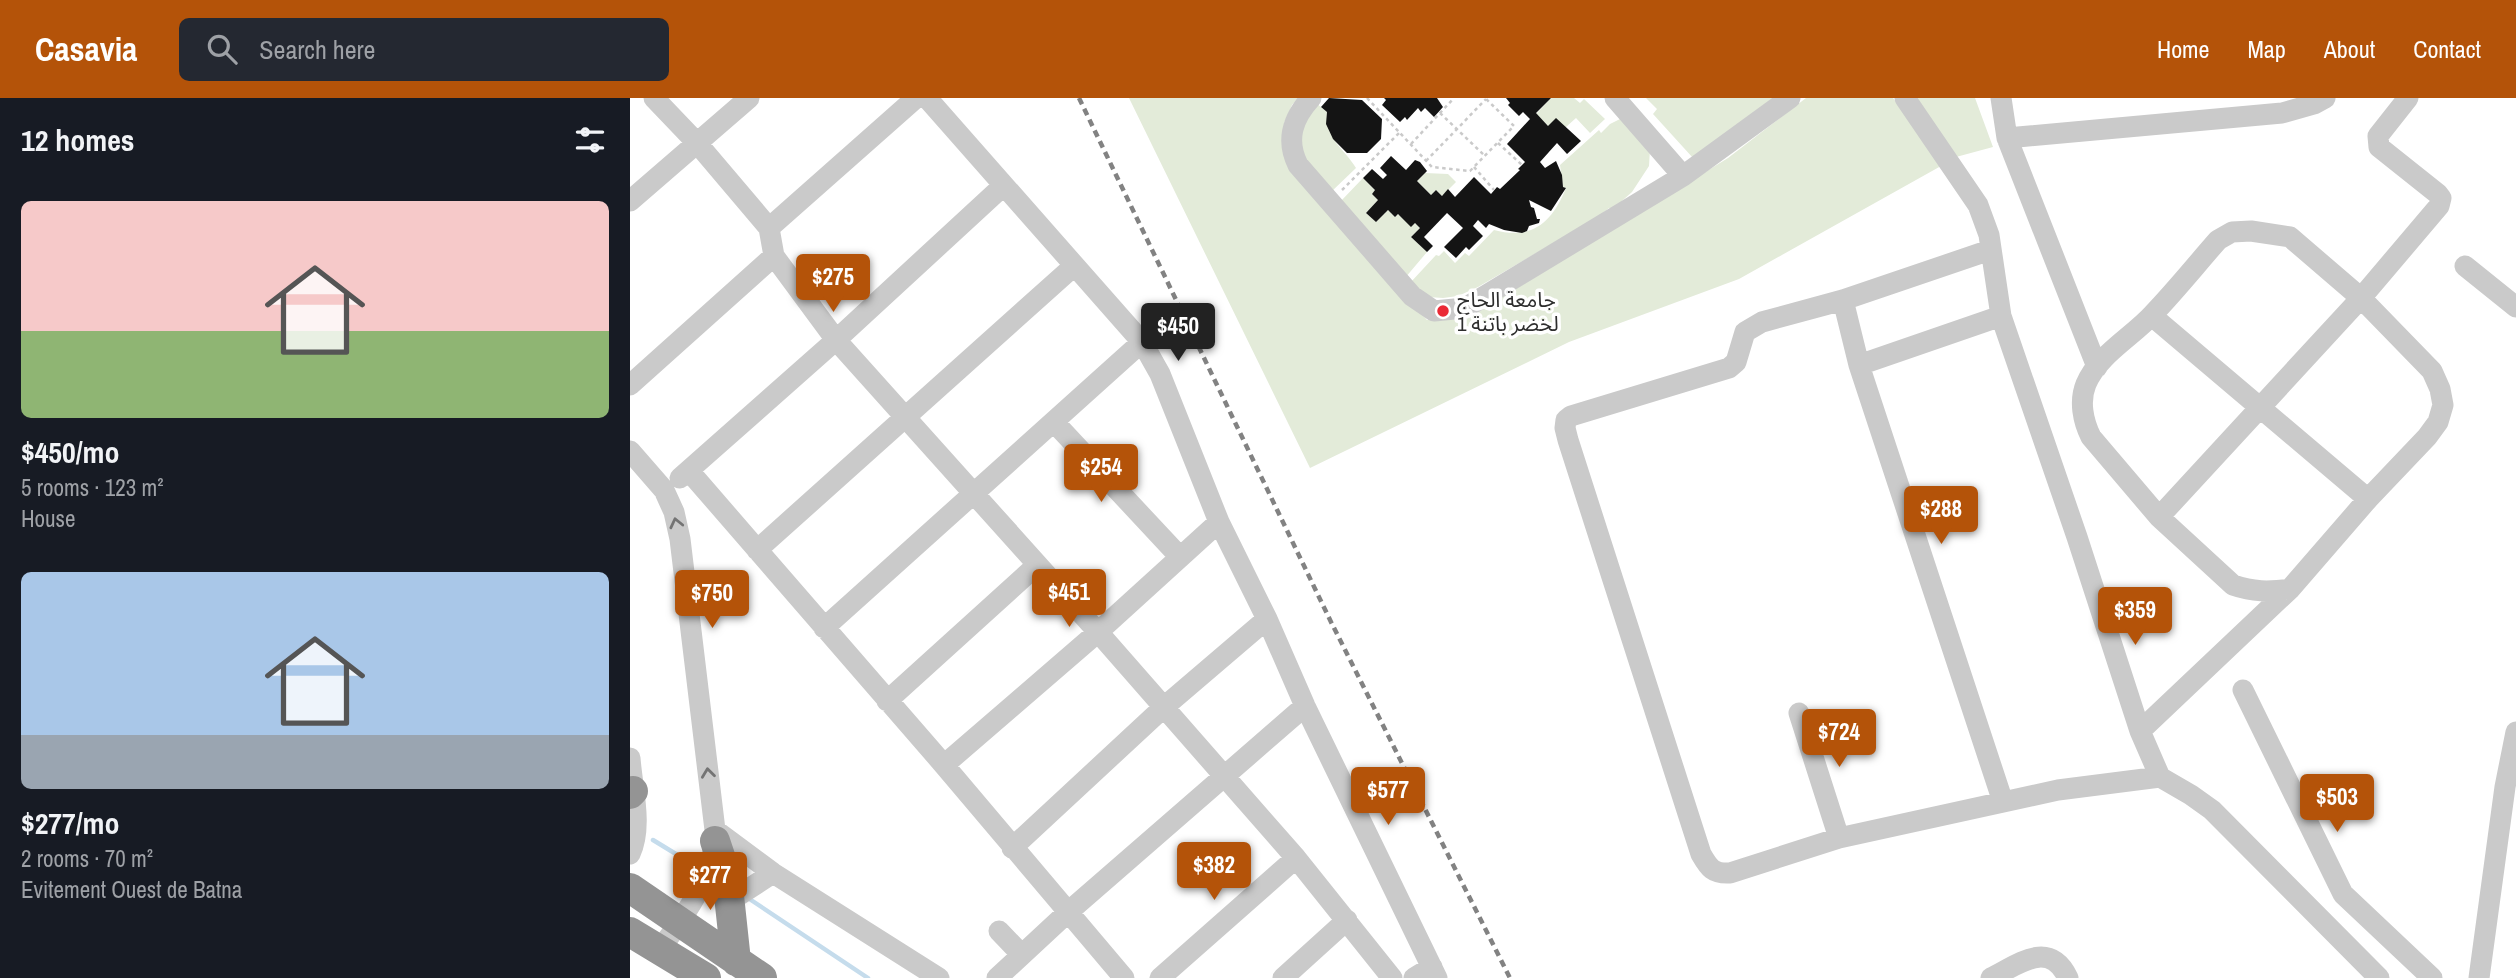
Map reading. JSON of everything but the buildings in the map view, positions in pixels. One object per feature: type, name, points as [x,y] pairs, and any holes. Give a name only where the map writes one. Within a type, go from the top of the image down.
[{"type":"highway","points":[[715,835],[727,877],[736,961]]},
{"type":"highway","points":[[630,888],[762,978]]},
{"type":"highway","points":[[630,932],[706,978]]},
{"type":"street","points":[[654,98],[697,143],[769,228],[774,256],[836,340],[1296,858],[1392,978]]},
{"type":"street","points":[[630,201],[749,98]]},
{"type":"street","points":[[769,228],[916,98]]},
{"type":"street","points":[[928,98],[1143,342],[1160,374],[1219,522],[1268,620],[1428,974]]},
{"type":"street","points":[[1311,98],[1298,112],[1291,135],[1292,152],[1298,165],[1412,296],[1434,311],[1465,308],[1684,176],[1790,98]]},
{"type":"street","points":[[1615,98],[1684,176]]},
{"type":"street","points":[[1905,98],[1978,205],[1989,235],[2001,316],[2140,731],[2160,778],[2212,810],[2379,978]]},
{"type":"street","points":[[2001,98],[2007,138],[2097,367]]},
{"type":"street","points":[[2007,138],[2282,113],[2325,98]]},
{"type":"street","points":[[2159,517],[2361,298],[2439,206],[2441,198],[2438,194],[2379,147],[2378,136],[2408,98]]},
{"type":"street","points":[[664,490],[689,471],[836,340],[1003,186]]},
{"type":"street","points":[[2140,731],[2290,590],[2368,499],[2427,437],[2438,422],[2443,405],[2432,371],[2361,298],[2290,237],[2261,231],[2232,232],[2218,240],[2152,316],[2097,367],[2085,386],[2082,406],[2085,425],[2091,436],[2159,517],[2233,585],[2264,592],[2290,590]]},
{"type":"street","points":[[1990,250],[1843,300],[1762,323],[1745,332],[1736,362],[1729,368],[1571,416],[1566,420],[1565,428],[1656,718],[1701,854],[1709,869],[1717,874],[1730,873],[1839,838],[2058,790],[2160,778]]},
{"type":"street","points":[[630,385],[774,256]]},
{"type":"street","points":[[757,550],[1074,266]]},
{"type":"street","points":[[2465,266],[2516,307]]},
{"type":"street","points":[[1843,300],[1859,365],[2003,802]]},
{"type":"street","points":[[1859,365],[2001,316]]},
{"type":"street","points":[[2152,316],[2368,499]]},
{"type":"street","points":[[824,628],[1143,342]]},
{"type":"street","points":[[1054,422],[1180,557]]},
{"type":"street","points":[[630,451],[664,490],[674,513],[680,539],[715,835],[702,883],[681,921],[659,951]]},
{"type":"street","points":[[689,471],[1125,978]]},
{"type":"street","points":[[944,765],[1098,632],[1219,522]]},
{"type":"street","points":[[887,701],[1036,566]]},
{"type":"street","points":[[1013,848],[1164,707],[1268,620]]},
{"type":"street","points":[[2243,690],[2343,894],[2432,978]]},
{"type":"street","points":[[997,978],[1222,776],[1305,706]]},
{"type":"street","points":[[1799,713],[1839,838]]},
{"type":"street","points":[[2479,978],[2505,787],[2515,739]]},
{"type":"street","points":[[630,758],[635,822],[634,846],[630,854]]},
{"type":"street","points":[[715,835],[939,978]]},
{"type":"street","points":[[1160,978],[1296,858]]},
{"type":"street","points":[[730,901],[773,873]]},
{"type":"street","points":[[1283,978],[1347,920]]},
{"type":"street","points":[[999,931],[1021,954]]},
{"type":"street","points":[[1992,978],[2026,970],[2036,957],[2050,958],[2061,965],[2068,978]]},
{"type":"path","points":[[1367,98],[1410,145],[1426,161],[1432,167],[1469,171],[1514,126],[1485,98],[1426,161]]},
{"type":"path","points":[[1410,145],[1454,98]]},
{"type":"path","points":[[1440,113],[1485,156]]},
{"type":"path","points":[[1331,202],[1399,133]]},
{"type":"path","points":[[1498,143],[1522,165]]},
{"type":"path","points":[[1474,167],[1494,190]]},
{"type":"green space","points":[[1129,98],[1298,98],[1284,123],[1288,164],[1427,320],[1467,319],[1728,158],[1806,98],[1893,98],[1941,166],[1739,279],[1569,342],[1310,468]]},
{"type":"green space","points":[[1551,98],[1574,98],[1580,103],[1584,99],[1605,119],[1590,133],[1576,118],[1566,127],[1548,126],[1536,114]]},
{"type":"green space","points":[[1646,98],[1773,98],[1693,158],[1653,114],[1657,109]]},
{"type":"green space","points":[[1914,98],[1975,98],[1993,147],[1956,157]]},
{"type":"green space","points":[[1316,103],[1327,112],[1332,136],[1356,168],[1330,193],[1305,160],[1299,140],[1306,117]]},
{"type":"green space","points":[[1620,119],[1650,149],[1649,166],[1632,192],[1614,208],[1609,208],[1478,287],[1458,296],[1429,297],[1410,283],[1436,255],[1439,256],[1444,251],[1455,263],[1465,253],[1469,256],[1494,230],[1519,233],[1539,226],[1554,211],[1566,188],[1563,187],[1560,165],[1599,130],[1601,133]]},
{"type":"green space","points":[[1425,173],[1448,174],[1456,182],[1442,196],[1436,190],[1431,195],[1417,181]]},
{"type":"green space","points":[[1363,178],[1375,190],[1372,194],[1378,200],[1366,213],[1376,222],[1388,210],[1395,217],[1398,214],[1411,226],[1415,223],[1420,228],[1411,237],[1427,252],[1405,278],[1340,202]]},
{"type":"waterway","points":[[653,840],[694,865]]},
{"type":"waterway","points":[[748,898],[868,978]]},
{"type":"railway","points":[[1079,98],[1331,622],[1510,978]]},
{"type":"place","name":"جامعة الحاج لخضر باتنة 1","points":[[1443,311]]}]
